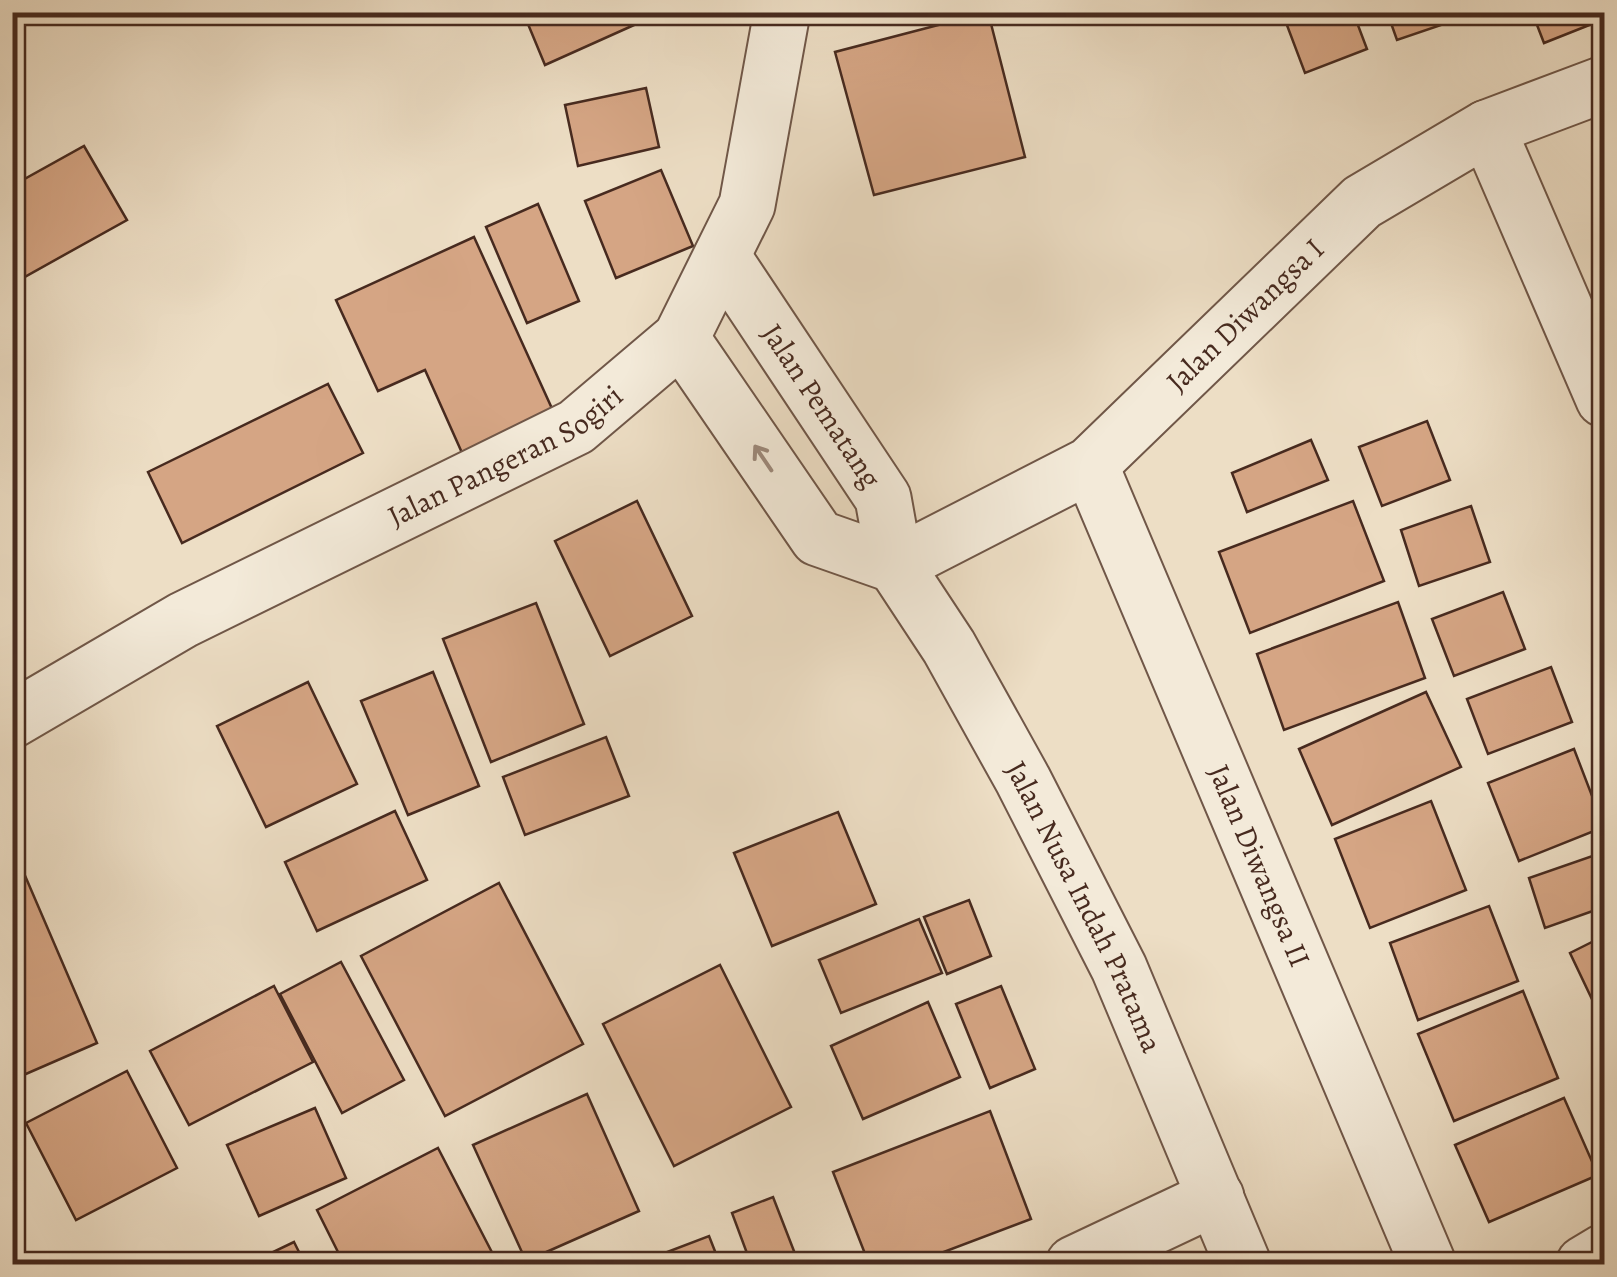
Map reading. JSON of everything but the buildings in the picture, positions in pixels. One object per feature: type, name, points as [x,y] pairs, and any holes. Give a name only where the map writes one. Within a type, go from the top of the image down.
[{"type":"street","name":"Jalan Pangeran Sogiri","points":[[12,720],[184,620],[576,427],[681,338],[747,205],[782,12]]},
{"type":"street","name":"Jalan Diwangsa I","points":[[895,564],[1090,464],[1362,202],[1487,128],[1604,84]]},
{"type":"street","points":[[1487,128],[1604,399]]},
{"type":"street","name":"Jalan Pematang","points":[[722,256],[884,498],[895,564]]},
{"type":"street","points":[[681,338],[818,538],[895,564]]},
{"type":"street","name":"Jalan Diwangsa II","points":[[1090,464],[1428,1264]]},
{"type":"street","name":"Jalan Nusa Indah Pratama","points":[[895,564],[949,647],[1101,934],[1243,1264]]},
{"type":"street","points":[[1074,1264],[1216,1196]]},
{"type":"street","points":[[1584,1264],[1604,1252]]}]
